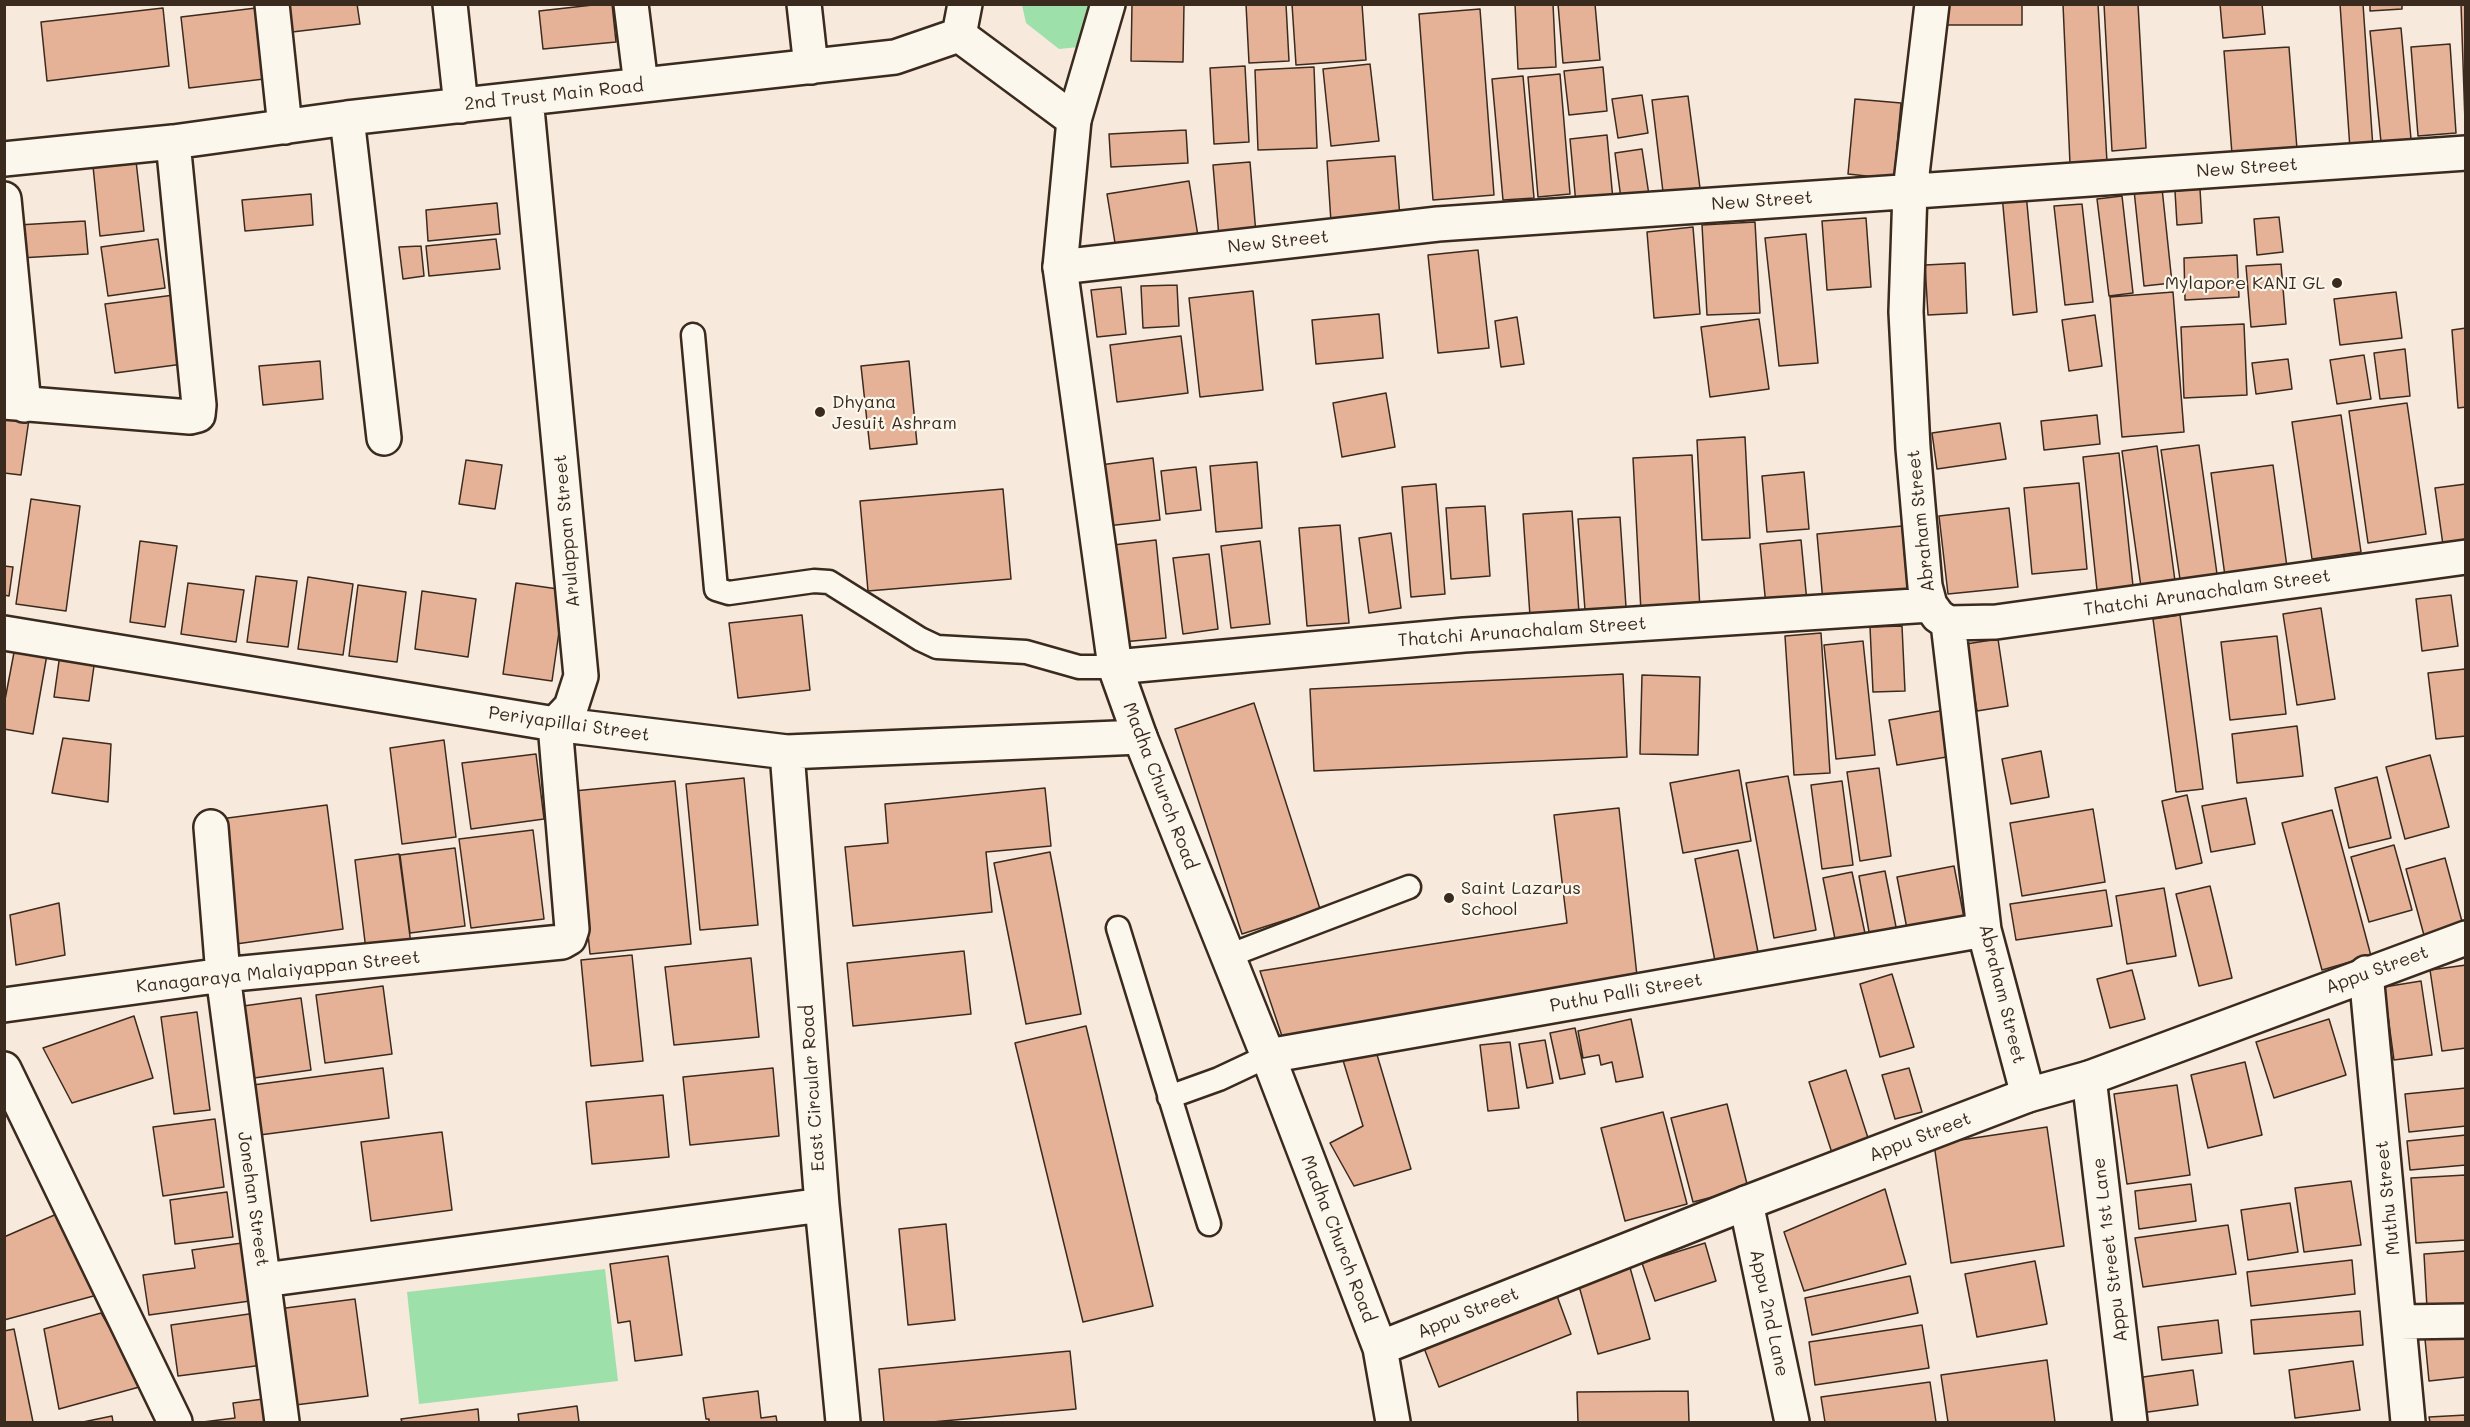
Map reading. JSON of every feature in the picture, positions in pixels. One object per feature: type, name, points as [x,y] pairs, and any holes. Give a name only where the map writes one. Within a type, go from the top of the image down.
[{"type":"street","points":[[272,4],[285,127]]},
{"type":"street","points":[[450,4],[461,106]]},
{"type":"street","points":[[631,4],[641,85]]},
{"type":"street","points":[[804,4],[811,67]]},
{"type":"street","name":"Madha Church Road","points":[[1107,4],[1074,120],[1060,267],[1114,667],[1268,1056],[1380,1348],[1393,1422]]},
{"type":"street","name":"Abraham Street","points":[[1932,4],[1910,191],[1907,334],[1914,460],[1925,586],[1939,614],[1984,930],[2028,1095]]},
{"type":"street","name":"2nd Trust Main Road","points":[[4,159],[173,142],[347,118],[895,57],[962,20],[1074,120]]},
{"type":"street","name":"Arulappan Street","points":[[526,98],[581,676],[572,707],[555,724]]},
{"type":"street","points":[[347,118],[384,438]]},
{"type":"street","points":[[4,199],[14,404],[190,417],[198,415],[200,405],[173,142]]},
{"type":"street","name":"New Street","points":[[1060,267],[1438,224],[2466,153]]},
{"type":"street","name":"Thatchi Arunachalam Street","points":[[1114,667],[1464,635],[1939,614],[1996,622],[2466,557]]},
{"type":"street","name":"Periyapillai Street","points":[[4,633],[555,724],[787,752],[1140,737]]},
{"type":"street","name":"Kanagaraya Malaiyappan Street","points":[[4,1005],[223,975],[562,942],[569,938],[572,929],[555,724]]},
{"type":"street","name":"East Circular Road","points":[[787,752],[822,1205],[843,1422]]},
{"type":"street","name":"Jonehan Street","points":[[211,827],[223,975],[282,1422]]},
{"type":"street","name":"Puthu Palli Street","points":[[1268,1056],[1984,930]]},
{"type":"street","name":"Appu Street","points":[[1380,1348],[1746,1203],[2028,1095],[2089,1078],[2466,938]]},
{"type":"street","name":"Muthu Street","points":[[2366,974],[2408,1422]]},
{"type":"street","points":[[4,1069],[175,1422]]},
{"type":"street","name":"Appu Street 1st Lane","points":[[2089,1078],[2130,1422]]},
{"type":"street","name":"Appu 2nd Lane","points":[[1746,1203],[1792,1422]]},
{"type":"street","points":[[264,1280],[822,1205]]},
{"type":"street","points":[[2400,1322],[2466,1321]]},
{"type":"lane","points":[[693,335],[716,589],[729,593],[814,581],[829,582],[937,647],[1026,652],[1079,667],[1114,667]]},
{"type":"lane","points":[[1228,956],[1409,887]]},
{"type":"lane","points":[[1118,928],[1209,1224]]},
{"type":"lane","points":[[1169,1097],[1219,1079],[1268,1056]]},
{"type":"green space","points":[[1022,5],[1096,5],[1079,47],[1059,49],[1026,23]]},
{"type":"green space","points":[[605,1269],[618,1381],[419,1404],[407,1292]]},
{"type":"building","points":[[289,4],[357,4],[360,24],[292,32]]},
{"type":"building","points":[[612,4],[616,42],[543,49],[539,11]]},
{"type":"building","points":[[1132,4],[1184,4],[1183,62],[1131,61]]},
{"type":"building","points":[[1246,4],[1286,4],[1289,61],[1249,63]]},
{"type":"building","points":[[1292,4],[1362,4],[1366,60],[1296,65]]},
{"type":"building","points":[[1515,4],[1553,4],[1556,67],[1518,69]]},
{"type":"building","points":[[1558,4],[1595,4],[1600,60],[1563,63]]},
{"type":"building","points":[[1946,4],[2022,4],[2022,25],[1946,25]]},
{"type":"building","points":[[2063,4],[2098,4],[2107,162],[2070,164]]},
{"type":"building","points":[[2104,4],[2138,4],[2146,148],[2112,151]]},
{"type":"building","points":[[2220,4],[2262,4],[2265,34],[2223,38]]},
{"type":"building","points":[[2340,4],[2363,4],[2373,148],[2350,149]]},
{"type":"building","points":[[2370,4],[2402,4],[2402,9],[2370,11]]},
{"type":"building","points":[[2461,4],[2466,4],[2465,122]]},
{"type":"building","points":[[163,8],[169,66],[47,81],[41,22]]},
{"type":"building","points":[[256,8],[264,79],[189,88],[181,17]]},
{"type":"building","points":[[1480,9],[1494,195],[1433,200],[1419,14]]},
{"type":"building","points":[[2401,28],[2411,139],[2381,142],[2370,31]]},
{"type":"building","points":[[2450,44],[2456,133],[2418,136],[2411,47]]},
{"type":"building","points":[[2289,47],[2297,149],[2232,154],[2224,51]]},
{"type":"building","points":[[1370,64],[1379,141],[1331,146],[1323,69]]},
{"type":"building","points":[[1245,66],[1249,142],[1214,144],[1210,68]]},
{"type":"building","points":[[1314,67],[1317,148],[1258,150],[1255,70]]},
{"type":"building","points":[[1603,67],[1607,111],[1569,115],[1564,71]]},
{"type":"building","points":[[1560,74],[1570,194],[1538,197],[1528,77]]},
{"type":"building","points":[[1523,76],[1534,198],[1503,200],[1492,79]]},
{"type":"building","points":[[1642,95],[1648,133],[1618,138],[1612,99]]},
{"type":"building","points":[[1688,96],[1700,188],[1663,192],[1652,100]]},
{"type":"building","points":[[1855,99],[1901,103],[1894,179],[1848,174]]},
{"type":"building","points":[[1186,130],[1188,163],[1111,167],[1109,134]]},
{"type":"building","points":[[1607,135],[1613,200],[1576,204],[1570,139]]},
{"type":"building","points":[[1642,149],[1649,195],[1621,199],[1615,153]]},
{"type":"building","points":[[1395,156],[1400,217],[1331,222],[1327,161]]},
{"type":"building","points":[[136,161],[144,231],[100,236],[93,166]]},
{"type":"building","points":[[1250,162],[1256,234],[1219,237],[1213,165]]},
{"type":"building","points":[[1189,181],[1198,236],[1116,249],[1107,194]]},
{"type":"building","points":[[2162,188],[2172,283],[2144,286],[2134,190]]},
{"type":"building","points":[[2200,189],[2202,223],[2177,225],[2175,191]]},
{"type":"building","points":[[2026,193],[2037,312],[2013,315],[2002,195]]},
{"type":"building","points":[[311,194],[313,225],[245,231],[242,200]]},
{"type":"building","points":[[2122,196],[2133,293],[2109,296],[2097,199]]},
{"type":"building","points":[[497,203],[500,234],[428,241],[426,210]]},
{"type":"building","points":[[2082,204],[2093,302],[2065,305],[2054,206]]},
{"type":"building","points":[[2279,217],[2283,252],[2257,255],[2254,219]]},
{"type":"building","points":[[1866,218],[1871,287],[1827,290],[1822,221]]},
{"type":"building","points":[[85,221],[88,254],[20,258],[18,225]]},
{"type":"building","points":[[1755,222],[1760,313],[1707,315],[1702,225]]},
{"type":"building","points":[[1693,227],[1700,314],[1654,318],[1647,232]]},
{"type":"building","points":[[1806,234],[1818,363],[1779,366],[1765,238]]},
{"type":"building","points":[[158,239],[165,288],[108,296],[101,247]]},
{"type":"building","points":[[496,239],[500,269],[429,276],[426,246]]},
{"type":"building","points":[[421,246],[424,276],[403,279],[399,247]]},
{"type":"building","points":[[1478,250],[1489,348],[1438,353],[1428,255]]},
{"type":"building","points":[[2237,255],[2239,297],[2185,300],[2184,258]]},
{"type":"building","points":[[1965,263],[1967,313],[1928,315],[1925,265]]},
{"type":"building","points":[[2281,264],[2286,324],[2251,327],[2246,266]]},
{"type":"building","points":[[1177,285],[1179,326],[1143,328],[1141,286]]},
{"type":"building","points":[[1121,287],[1126,334],[1097,337],[1091,290]]},
{"type":"building","points":[[1253,291],[1263,390],[1200,397],[1189,298]]},
{"type":"building","points":[[2173,292],[2184,432],[2122,437],[2110,297]]},
{"type":"building","points":[[2396,292],[2402,338],[2340,345],[2334,299]]},
{"type":"building","points":[[174,295],[183,364],[115,373],[105,304]]},
{"type":"building","points":[[1379,314],[1383,358],[1316,364],[1312,320]]},
{"type":"building","points":[[2095,315],[2102,366],[2069,371],[2062,320]]},
{"type":"building","points":[[1517,317],[1524,364],[1501,367],[1495,321]]},
{"type":"building","points":[[1759,319],[1769,389],[1710,397],[1701,327]]},
{"type":"building","points":[[2244,324],[2247,395],[2184,398],[2181,327]]},
{"type":"building","points":[[2466,328],[2466,407],[2458,408],[2452,330]]},
{"type":"building","points":[[1181,336],[1188,393],[1117,402],[1110,345]]},
{"type":"building","points":[[2405,349],[2410,396],[2380,399],[2374,353]]},
{"type":"building","points":[[2364,355],[2371,399],[2337,404],[2330,360]]},
{"type":"building","points":[[2288,359],[2292,389],[2256,394],[2252,363]]},
{"type":"building","points":[[320,361],[323,399],[263,405],[259,366]]},
{"type":"building","points":[[909,361],[917,444],[870,449],[861,366]]},
{"type":"building","points":[[1386,393],[1395,447],[1342,457],[1333,403]]},
{"type":"building","points":[[2407,403],[2426,534],[2368,543],[2349,411]]},
{"type":"building","points":[[4,415],[29,419],[21,475],[4,473]]},
{"type":"building","points":[[2097,415],[2100,444],[2044,450],[2041,421]]},
{"type":"building","points":[[2341,415],[2361,552],[2312,559],[2292,422]]},
{"type":"building","points":[[2000,423],[2006,459],[1937,469],[1932,433]]},
{"type":"building","points":[[1745,437],[1750,538],[1702,540],[1697,440]]},
{"type":"building","points":[[2199,445],[2218,581],[2181,586],[2161,450]]},
{"type":"building","points":[[2157,446],[2175,581],[2141,587],[2122,451]]},
{"type":"building","points":[[2119,453],[2133,586],[2097,590],[2083,457]]},
{"type":"building","points":[[1692,455],[1700,610],[1641,612],[1633,458]]},
{"type":"building","points":[[1153,458],[1160,520],[1107,526],[1100,465]]},
{"type":"building","points":[[466,460],[502,465],[495,509],[459,504]]},
{"type":"building","points":[[1257,462],[1262,528],[1216,532],[1210,466]]},
{"type":"building","points":[[2273,465],[2287,567],[2225,576],[2211,473]]},
{"type":"building","points":[[1196,467],[1201,510],[1166,514],[1161,471]]},
{"type":"building","points":[[1804,472],[1809,529],[1767,532],[1762,476]]},
{"type":"building","points":[[2079,483],[2087,569],[2032,574],[2024,488]]},
{"type":"building","points":[[1436,484],[1445,594],[1411,597],[1402,487]]},
{"type":"building","points":[[2466,484],[2466,542],[2443,545],[2435,488]]},
{"type":"building","points":[[1003,489],[1011,579],[868,591],[860,501]]},
{"type":"building","points":[[31,499],[80,506],[66,611],[16,604]]},
{"type":"building","points":[[1485,506],[1490,576],[1451,579],[1446,508]]},
{"type":"building","points":[[2009,508],[2018,587],[1948,594],[1939,516]]},
{"type":"building","points":[[1572,511],[1579,613],[1530,616],[1523,514]]},
{"type":"building","points":[[1620,517],[1626,607],[1585,610],[1578,519]]},
{"type":"building","points":[[1340,525],[1349,623],[1307,626],[1299,528]]},
{"type":"building","points":[[1902,526],[1908,595],[1823,602],[1817,534]]},
{"type":"building","points":[[1391,533],[1401,608],[1369,613],[1359,538]]},
{"type":"building","points":[[1156,540],[1166,638],[1122,642],[1113,545]]},
{"type":"building","points":[[1801,540],[1807,602],[1766,606],[1760,544]]},
{"type":"building","points":[[140,541],[177,546],[165,627],[130,622]]},
{"type":"building","points":[[1260,541],[1270,624],[1231,628],[1221,546]]},
{"type":"building","points":[[1209,554],[1218,629],[1183,634],[1173,558]]},
{"type":"building","points":[[4,566],[13,567],[9,596],[4,595]]},
{"type":"building","points":[[256,576],[297,581],[288,647],[247,642]]},
{"type":"building","points":[[308,577],[353,584],[343,655],[298,649]]},
{"type":"building","points":[[188,583],[244,590],[236,642],[181,634]]},
{"type":"building","points":[[516,583],[565,590],[552,681],[503,674]]},
{"type":"building","points":[[358,585],[406,592],[397,662],[349,656]]},
{"type":"building","points":[[422,591],[476,599],[468,657],[415,649]]},
{"type":"building","points":[[2451,595],[2458,646],[2422,651],[2416,599]]},
{"type":"building","points":[[2321,608],[2335,699],[2297,705],[2283,614]]},
{"type":"building","points":[[802,615],[810,690],[738,698],[729,623]]},
{"type":"building","points":[[2180,615],[2203,789],[2176,792],[2153,619]]},
{"type":"building","points":[[1902,626],[1905,691],[1873,692],[1870,627]]},
{"type":"building","points":[[1821,633],[1830,773],[1794,775],[1785,636]]},
{"type":"building","points":[[2277,636],[2286,714],[2230,720],[2221,642]]},
{"type":"building","points":[[1998,639],[2008,706],[1977,711],[1966,644]]},
{"type":"building","points":[[1863,641],[1875,755],[1836,759],[1824,645]]},
{"type":"building","points":[[16,642],[48,649],[33,734],[4,729],[4,705]]},
{"type":"building","points":[[60,654],[95,659],[89,701],[54,697]]},
{"type":"building","points":[[2465,669],[2466,736],[2436,739],[2428,673]]},
{"type":"building","points":[[1623,674],[1627,757],[1314,771],[1310,689]]},
{"type":"building","points":[[1642,675],[1700,677],[1698,755],[1640,754]]},
{"type":"building","points":[[1254,703],[1320,909],[1242,934],[1175,729]]},
{"type":"building","points":[[1945,710],[1953,756],[1897,765],[1889,720]]},
{"type":"building","points":[[2297,726],[2303,776],[2237,783],[2232,734]]},
{"type":"building","points":[[63,738],[111,744],[108,802],[52,793]]},
{"type":"building","points":[[444,740],[456,837],[402,844],[390,748]]},
{"type":"building","points":[[2041,751],[2049,797],[2011,804],[2002,759]]},
{"type":"building","points":[[536,754],[544,819],[471,829],[462,763]]},
{"type":"building","points":[[2430,755],[2449,827],[2405,839],[2386,767]]},
{"type":"building","points":[[1879,768],[1891,856],[1860,861],[1847,772]]},
{"type":"building","points":[[1739,770],[1751,841],[1683,853],[1670,783]]},
{"type":"building","points":[[1788,776],[1816,930],[1774,938],[1746,783]]},
{"type":"building","points":[[2377,777],[2391,838],[2349,848],[2335,788]]},
{"type":"building","points":[[744,778],[758,925],[700,930],[686,784]]},
{"type":"building","points":[[675,781],[691,944],[590,954],[574,791]]},
{"type":"building","points":[[1842,781],[1853,865],[1822,869],[1811,785]]},
{"type":"building","points":[[1045,788],[1051,846],[986,852],[992,912],[853,926],[845,847],[888,843],[885,804]]},
{"type":"building","points":[[2187,795],[2202,863],[2176,869],[2162,801]]},
{"type":"building","points":[[2246,798],[2255,844],[2211,852],[2202,806]]},
{"type":"building","points":[[327,805],[343,929],[236,944],[220,819]]},
{"type":"building","points":[[1619,808],[1637,976],[1285,1045],[1260,971],[1567,923],[1554,815]]},
{"type":"building","points":[[2093,809],[2105,882],[2022,896],[2010,823]]},
{"type":"building","points":[[2332,810],[2371,956],[2322,970],[2282,823]]},
{"type":"building","points":[[533,830],[544,919],[471,928],[459,839]]},
{"type":"building","points":[[2394,845],[2412,910],[2369,922],[2351,857]]},
{"type":"building","points":[[455,848],[465,926],[410,933],[400,855]]},
{"type":"building","points":[[1738,850],[1758,952],[1715,961],[1695,859]]},
{"type":"building","points":[[1050,852],[1081,1014],[1026,1024],[994,863]]},
{"type":"building","points":[[399,854],[411,944],[366,950],[355,860]]},
{"type":"building","points":[[2445,858],[2464,929],[2425,939],[2406,869]]},
{"type":"building","points":[[1954,866],[1965,923],[1908,934],[1897,877]]},
{"type":"building","points":[[1885,871],[1898,937],[1871,943],[1859,876]]},
{"type":"building","points":[[1852,872],[1866,938],[1836,944],[1823,878]]},
{"type":"building","points":[[2210,886],[2232,978],[2199,986],[2176,894]]},
{"type":"building","points":[[2164,888],[2176,956],[2127,964],[2116,896]]},
{"type":"building","points":[[2106,890],[2112,926],[2016,940],[2010,904]]},
{"type":"building","points":[[59,903],[65,955],[16,965],[10,915]]},
{"type":"building","points":[[964,951],[971,1014],[853,1026],[847,963]]},
{"type":"building","points":[[632,955],[643,1061],[591,1066],[581,960]]},
{"type":"building","points":[[751,958],[759,1037],[674,1045],[665,967]]},
{"type":"building","points":[[2466,965],[2466,1048],[2442,1051],[2430,970]]},
{"type":"building","points":[[2132,970],[2145,1019],[2110,1028],[2097,979]]},
{"type":"building","points":[[1892,974],[1914,1047],[1880,1057],[1860,984]]},
{"type":"building","points":[[2421,981],[2432,1055],[2394,1060],[2384,987]]},
{"type":"building","points":[[383,986],[392,1054],[325,1063],[316,995]]},
{"type":"building","points":[[301,998],[311,1070],[247,1079],[236,1007]]},
{"type":"building","points":[[197,1012],[210,1110],[174,1114],[161,1017]]},
{"type":"building","points":[[134,1016],[153,1078],[72,1103],[43,1048]]},
{"type":"building","points":[[1631,1019],[1643,1077],[1616,1082],[1612,1062],[1601,1065],[1599,1055],[1583,1058],[1578,1031]]},
{"type":"building","points":[[2329,1019],[2346,1075],[2274,1098],[2256,1042]]},
{"type":"building","points":[[1086,1026],[1153,1306],[1083,1322],[1015,1043]]},
{"type":"building","points":[[1575,1028],[1585,1074],[1560,1079],[1550,1033]]},
{"type":"building","points":[[1545,1040],[1553,1083],[1527,1088],[1519,1044]]},
{"type":"building","points":[[1510,1042],[1519,1108],[1488,1111],[1480,1045]]},
{"type":"building","points":[[1375,1048],[1411,1169],[1354,1186],[1330,1143],[1363,1126],[1342,1057]]},
{"type":"building","points":[[2245,1062],[2262,1135],[2208,1148],[2191,1075]]},
{"type":"building","points":[[383,1068],[389,1118],[252,1136],[245,1086]]},
{"type":"building","points":[[773,1068],[779,1136],[690,1145],[683,1077]]},
{"type":"building","points":[[1909,1068],[1922,1112],[1895,1119],[1882,1075]]},
{"type":"building","points":[[1846,1070],[1869,1141],[1832,1153],[1809,1082]]},
{"type":"building","points":[[2177,1085],[2190,1175],[2127,1184],[2114,1094]]},
{"type":"building","points":[[2466,1088],[2466,1126],[2409,1132],[2405,1094]]},
{"type":"building","points":[[663,1095],[669,1157],[592,1164],[586,1102]]},
{"type":"building","points":[[1727,1104],[1748,1188],[1693,1202],[1671,1118]]},
{"type":"building","points":[[1663,1112],[1687,1204],[1625,1221],[1601,1128]]},
{"type":"building","points":[[215,1119],[224,1187],[163,1196],[153,1127]]},
{"type":"building","points":[[2047,1127],[2064,1246],[1951,1263],[1934,1144]]},
{"type":"building","points":[[442,1132],[452,1210],[371,1221],[361,1142]]},
{"type":"building","points":[[2466,1135],[2466,1165],[2410,1170],[2407,1141]]},
{"type":"building","points":[[2466,1175],[2466,1240],[2416,1243],[2411,1178]]},
{"type":"building","points":[[2351,1181],[2361,1245],[2304,1252],[2295,1188]]},
{"type":"building","points":[[2191,1184],[2196,1221],[2139,1229],[2135,1191]]},
{"type":"building","points":[[1885,1189],[1906,1264],[1804,1291],[1784,1232]]},
{"type":"building","points":[[227,1192],[233,1237],[175,1244],[170,1200]]},
{"type":"building","points":[[2290,1203],[2298,1252],[2248,1260],[2241,1210]]},
{"type":"building","points":[[66,1210],[101,1294],[4,1320],[4,1237]]},
{"type":"building","points":[[946,1224],[955,1320],[908,1325],[899,1229]]},
{"type":"building","points":[[2228,1225],[2236,1274],[2143,1287],[2135,1238]]},
{"type":"building","points":[[242,1243],[250,1301],[149,1315],[143,1275],[195,1268],[192,1250]]},
{"type":"building","points":[[1705,1243],[1716,1281],[1655,1301],[1642,1263]]},
{"type":"building","points":[[2466,1251],[2466,1306],[2427,1308],[2424,1254]]},
{"type":"building","points":[[668,1256],[682,1355],[635,1361],[630,1321],[618,1323],[610,1264]]},
{"type":"building","points":[[2352,1260],[2355,1294],[2251,1306],[2247,1272]]},
{"type":"building","points":[[2035,1261],[2047,1324],[1977,1337],[1965,1274]]},
{"type":"building","points":[[1629,1264],[1650,1339],[1598,1354],[1577,1279]]},
{"type":"building","points":[[1910,1276],[1918,1313],[1812,1335],[1805,1298]]},
{"type":"building","points":[[1557,1296],[1571,1334],[1439,1387],[1424,1348]]},
{"type":"building","points":[[355,1299],[368,1396],[287,1406],[284,1382],[294,1381],[287,1330],[281,1331],[278,1309]]},
{"type":"building","points":[[2360,1311],[2363,1345],[2254,1354],[2251,1320]]},
{"type":"building","points":[[101,1313],[143,1386],[59,1409],[44,1329]]},
{"type":"building","points":[[256,1313],[263,1365],[178,1376],[171,1325]]},
{"type":"building","points":[[2218,1320],[2222,1353],[2162,1360],[2158,1327]]},
{"type":"building","points":[[1922,1325],[1929,1368],[1815,1385],[1809,1342]]},
{"type":"building","points":[[14,1329],[33,1422],[4,1422],[4,1331]]},
{"type":"building","points":[[2466,1335],[2466,1377],[2429,1381],[2425,1339]]},
{"type":"building","points":[[1070,1351],[1076,1409],[932,1422],[884,1422],[879,1369]]},
{"type":"building","points":[[2047,1360],[2055,1422],[1948,1422],[1941,1375]]},
{"type":"building","points":[[2353,1361],[2360,1410],[2295,1418],[2289,1370]]},
{"type":"building","points":[[2193,1370],[2198,1405],[2141,1413],[2136,1378]]},
{"type":"building","points":[[1930,1382],[1936,1422],[1825,1422],[1821,1397]]},
{"type":"building","points":[[758,1391],[761,1418],[776,1416],[777,1422],[709,1422],[709,1419],[706,1419],[703,1398]]},
{"type":"building","points":[[1688,1391],[1689,1422],[1578,1422],[1577,1392]]},
{"type":"building","points":[[271,1398],[274,1422],[203,1422],[235,1418],[233,1403]]},
{"type":"building","points":[[577,1406],[579,1422],[519,1422],[518,1414]]},
{"type":"building","points":[[478,1409],[479,1422],[402,1422],[401,1419]]},
{"type":"building","points":[[2466,1415],[2466,1422],[2430,1422],[2429,1417]]},
{"type":"building","points":[[112,1416],[113,1422],[83,1422]]},
{"type":"place","name":"Mylapore KANI GL","points":[[2337,283]]},
{"type":"place","name":"Dhyana Jesuit Ashram","points":[[820,412]]},
{"type":"place","name":"Saint Lazarus School","points":[[1449,898]]}]
